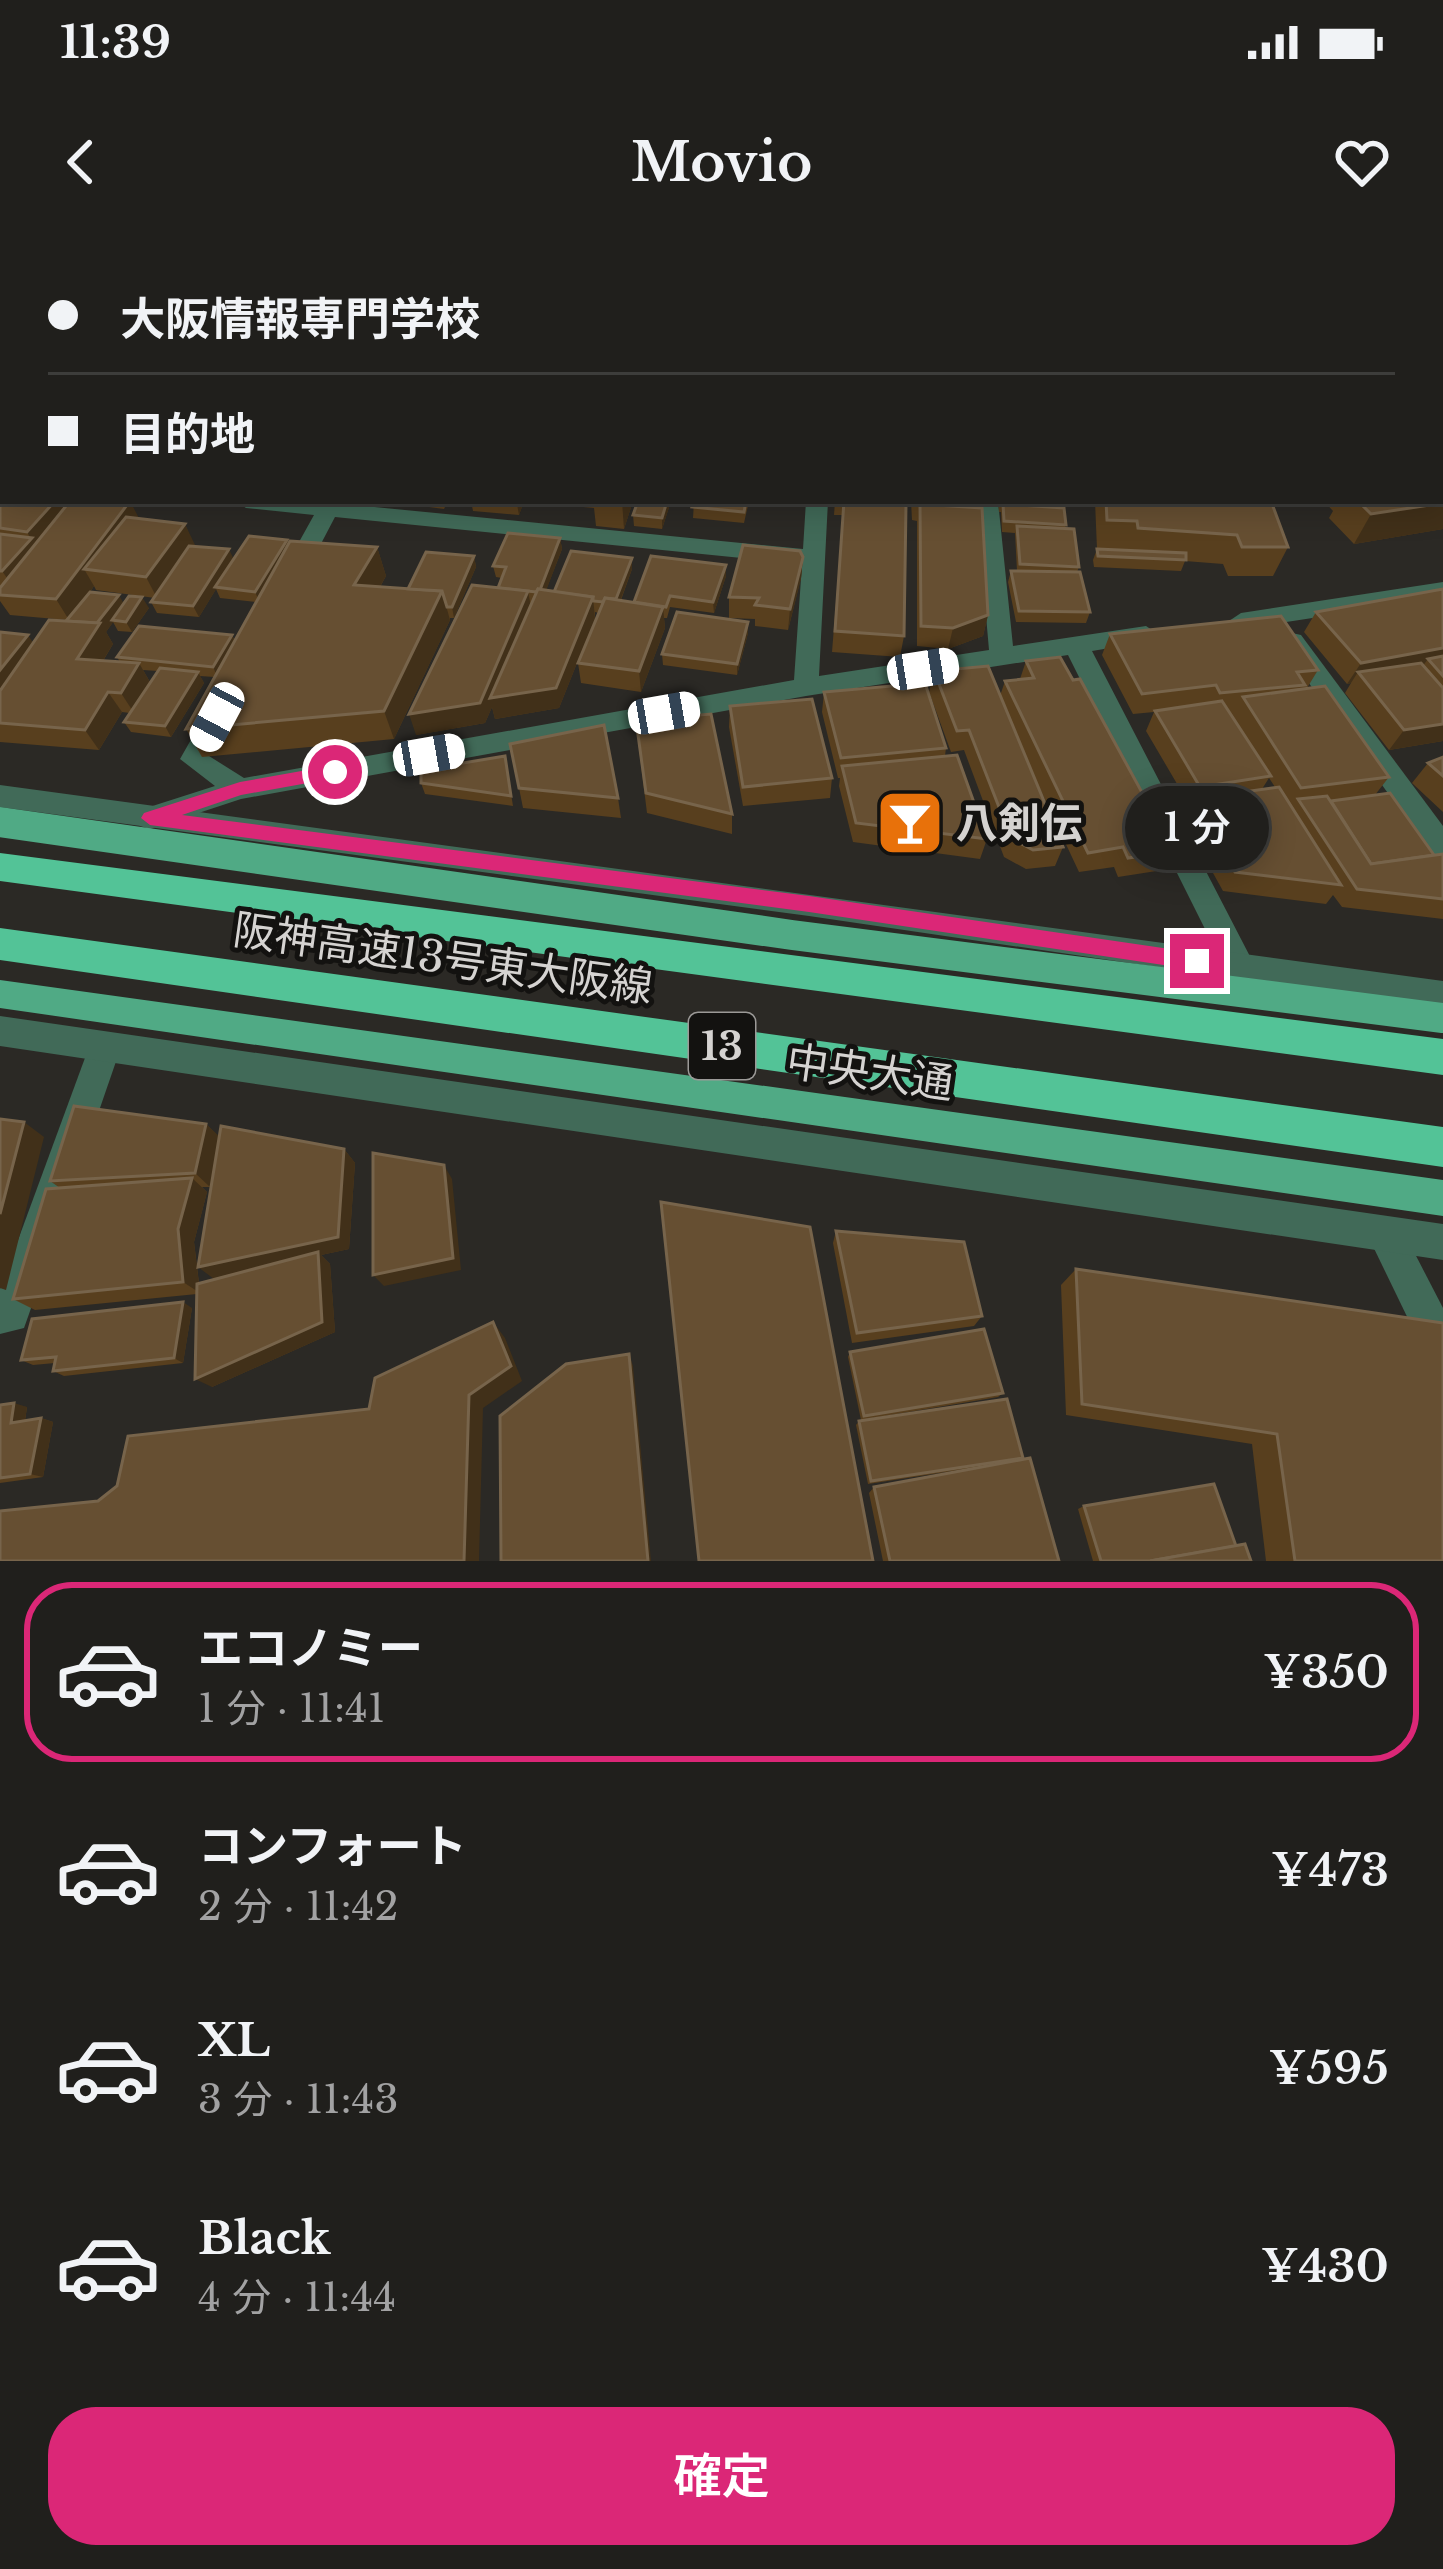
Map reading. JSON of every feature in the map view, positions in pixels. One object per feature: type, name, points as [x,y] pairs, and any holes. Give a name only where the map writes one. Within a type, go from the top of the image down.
[{"type":"highway","name":"阪神高速13号東大阪線","points":[[0,867],[1443,1057]]},
{"type":"highway","name":"阪神高速13号東大阪線","points":[[0,944],[1443,1147]]},
{"type":"main road","points":[[0,822],[792,935],[1443,1018]]},
{"type":"main road","name":"中央大通","points":[[0,994],[1443,1198]]},
{"type":"street","points":[[277,504],[816,558]]},
{"type":"street","points":[[806,687],[817,504]]},
{"type":"street","points":[[987,504],[1002,657]]},
{"type":"street","points":[[284,592],[328,509]]},
{"type":"street","points":[[1208,626],[1443,590]]},
{"type":"street","points":[[1274,617],[1443,848]]},
{"type":"street","points":[[150,818],[240,789],[806,687],[1163,632]]},
{"type":"street","points":[[1075,643],[1240,968]]},
{"type":"street","points":[[228,696],[194,758],[240,789]]},
{"type":"street","points":[[0,796],[1443,995]]},
{"type":"street","points":[[0,1031],[1443,1242]]},
{"type":"street","points":[[0,1315],[10,1314],[105,1047]]},
{"type":"street","points":[[1385,1234],[1443,1348]]},
{"type":"building","points":[[0,504],[52,504],[27,532],[0,528]]},
{"type":"building","points":[[68,504],[128,504],[56,599],[0,595],[0,588]]},
{"type":"building","points":[[637,504],[666,504],[662,518],[633,515]]},
{"type":"building","points":[[693,504],[745,504],[744,512]]},
{"type":"building","points":[[844,504],[906,504],[904,636],[835,631]]},
{"type":"building","points":[[920,504],[982,508],[988,615],[953,628],[921,626]]},
{"type":"building","points":[[1003,504],[1064,508],[1066,525],[1004,521]]},
{"type":"building","points":[[1106,504],[1272,504],[1288,547],[1242,547],[1237,535],[1138,528],[1137,521],[1107,520]]},
{"type":"building","points":[[1361,504],[1436,504],[1371,514]]},
{"type":"building","points":[[126,517],[185,524],[146,577],[84,569]]},
{"type":"building","points":[[1017,526],[1074,529],[1079,567],[1020,564]]},
{"type":"building","points":[[508,533],[560,538],[540,590],[498,588],[506,567],[493,566]]},
{"type":"building","points":[[0,534],[32,538],[2,571],[0,571]]},
{"type":"building","points":[[249,536],[287,540],[255,592],[215,587]]},
{"type":"building","points":[[290,541],[377,547],[354,585],[442,591],[384,711],[186,729]]},
{"type":"building","points":[[743,545],[800,551],[803,557],[790,609],[755,605],[759,598],[729,597]]},
{"type":"building","points":[[189,546],[229,549],[193,606],[151,602]]},
{"type":"building","points":[[1097,549],[1186,553],[1186,560],[1098,556]]},
{"type":"building","points":[[571,551],[632,558],[616,599],[593,601],[593,597],[554,592]]},
{"type":"building","points":[[426,552],[474,556],[452,607],[447,607],[442,591],[408,589]]},
{"type":"building","points":[[651,556],[726,565],[713,602],[670,596],[666,607],[634,602]]},
{"type":"building","points":[[1011,571],[1080,572],[1090,612],[1019,611]]},
{"type":"building","points":[[472,585],[528,591],[480,703],[409,714]]},
{"type":"building","points":[[538,589],[593,597],[556,688],[490,698]]},
{"type":"building","points":[[1443,589],[1443,648],[1361,663],[1316,612]]},
{"type":"building","points":[[90,592],[119,595],[97,623],[66,621]]},
{"type":"building","points":[[129,596],[142,597],[126,622],[112,620]]},
{"type":"building","points":[[605,598],[663,607],[639,671],[578,663]]},
{"type":"building","points":[[677,612],[748,622],[737,664],[662,654]]},
{"type":"building","points":[[1281,616],[1318,670],[1297,672],[1305,685],[1220,693],[1216,685],[1142,694],[1110,634]]},
{"type":"building","points":[[49,620],[100,623],[77,659],[139,663],[121,693],[108,692],[85,730],[0,723],[0,691]]},
{"type":"building","points":[[139,626],[232,635],[213,667],[117,657]]},
{"type":"building","points":[[0,632],[28,635],[0,670]]},
{"type":"building","points":[[1443,656],[1443,676],[1428,659]]},
{"type":"building","points":[[1060,657],[1073,680],[1080,679],[1174,851],[1128,858],[1123,847],[1088,853],[1005,681],[1034,678],[1026,661]]},
{"type":"building","points":[[1421,663],[1443,688],[1443,724],[1404,730],[1358,672]]},
{"type":"building","points":[[988,666],[1063,847],[1033,850],[1011,838],[969,730],[957,731],[934,671]]},
{"type":"building","points":[[160,668],[198,672],[165,726],[124,722]]},
{"type":"building","points":[[925,683],[946,748],[841,758],[824,692]]},
{"type":"building","points":[[1325,686],[1389,777],[1301,788],[1243,697]]},
{"type":"building","points":[[812,699],[832,778],[743,787],[730,706]]},
{"type":"building","points":[[1222,701],[1271,776],[1200,787],[1155,711]]},
{"type":"building","points":[[711,714],[732,814],[646,793],[636,720]]},
{"type":"building","points":[[604,725],[618,798],[519,788],[510,744]]},
{"type":"building","points":[[957,755],[987,839],[856,823],[842,766]]},
{"type":"building","points":[[505,756],[511,796],[421,783],[421,770]]},
{"type":"building","points":[[1443,757],[1443,776],[1428,763]]},
{"type":"building","points":[[1279,787],[1341,885],[1235,872],[1194,799]]},
{"type":"building","points":[[1390,793],[1434,855],[1371,864],[1331,801]]},
{"type":"building","points":[[1327,796],[1371,864],[1443,854],[1443,899],[1357,889],[1298,799]]},
{"type":"building","points":[[74,1106],[206,1124],[195,1173],[50,1181]]},
{"type":"building","points":[[0,1119],[24,1122],[0,1214]]},
{"type":"building","points":[[221,1126],[344,1149],[338,1237],[198,1267]]},
{"type":"building","points":[[373,1153],[444,1165],[453,1258],[373,1275]]},
{"type":"building","points":[[192,1178],[178,1229],[183,1282],[13,1299],[46,1189]]},
{"type":"building","points":[[661,1202],[810,1227],[873,1561],[699,1561]]},
{"type":"building","points":[[836,1231],[964,1242],[982,1316],[857,1333]]},
{"type":"building","points":[[318,1252],[322,1322],[195,1379],[197,1284]]},
{"type":"building","points":[[1076,1269],[1443,1323],[1443,1561],[1295,1561],[1277,1434],[1082,1404]]},
{"type":"building","points":[[183,1302],[174,1358],[53,1371],[56,1357],[21,1360],[32,1319]]},
{"type":"building","points":[[493,1322],[511,1366],[469,1395],[464,1561],[0,1561],[0,1511],[98,1501],[117,1486],[128,1436],[369,1409],[375,1378]]},
{"type":"building","points":[[984,1329],[1003,1393],[864,1416],[850,1352]]},
{"type":"building","points":[[629,1354],[648,1561],[501,1561],[500,1416],[566,1364]]},
{"type":"building","points":[[1007,1399],[1023,1458],[871,1481],[859,1421]]},
{"type":"building","points":[[14,1403],[11,1423],[41,1418],[30,1474],[0,1478],[0,1405]]},
{"type":"building","points":[[1030,1458],[1059,1561],[890,1561],[874,1487]]},
{"type":"building","points":[[1214,1484],[1236,1546],[1150,1561],[1101,1561],[1084,1506]]},
{"type":"building","points":[[1245,1544],[1251,1561],[1150,1561]]},
{"type":"place","name":"八剣伝","points":[[910,823]]},
{"type":"route","points":[[335,772],[240,789],[150,818],[809,904],[1197,961]]}]
